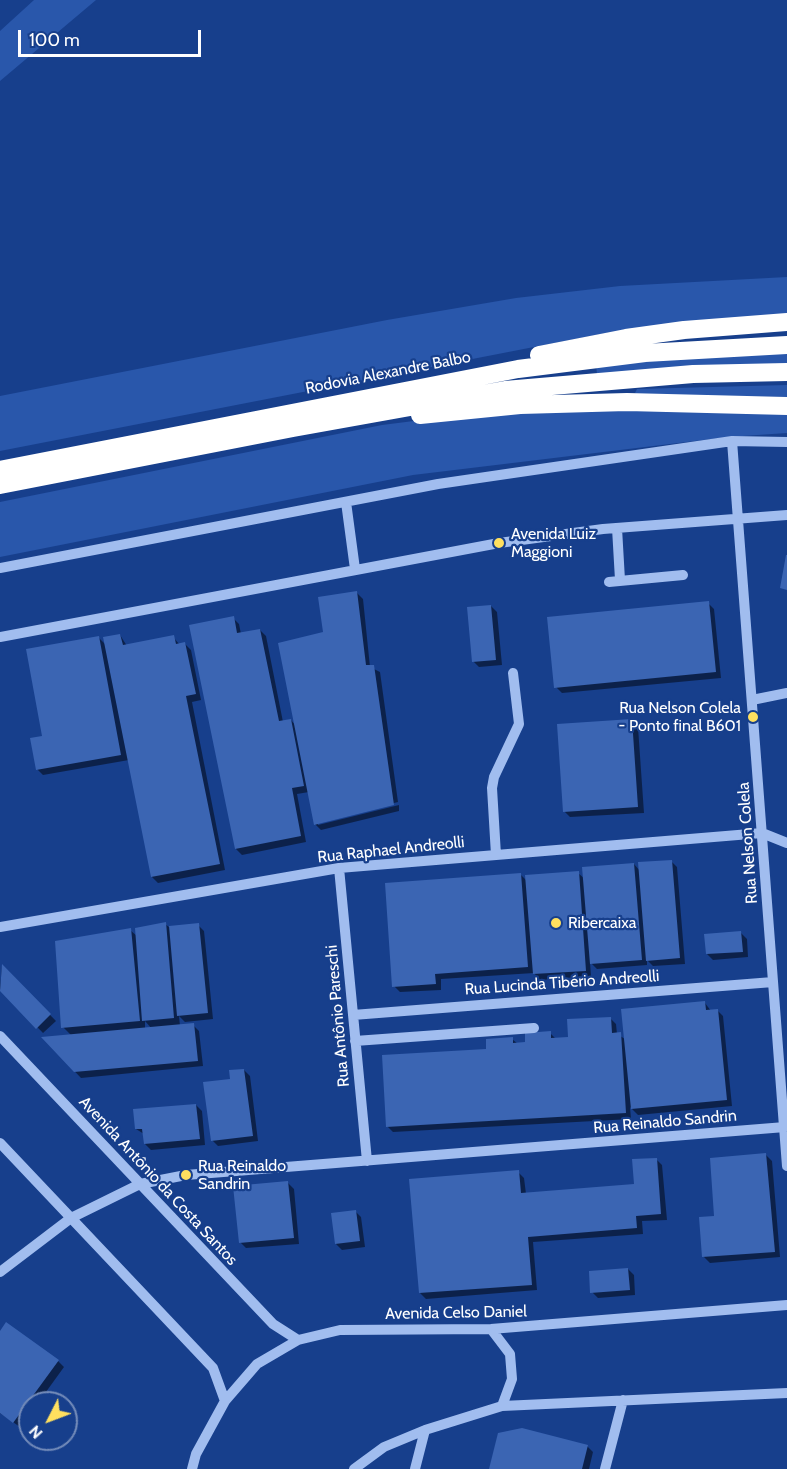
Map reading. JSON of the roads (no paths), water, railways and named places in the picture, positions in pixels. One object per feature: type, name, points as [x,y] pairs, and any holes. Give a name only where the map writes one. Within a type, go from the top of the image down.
[{"type":"highway","points":[[350,400],[581,346],[684,330],[787,321]]},
{"type":"highway","name":"Rodovia Alexandre Balbo","points":[[0,470],[518,369],[598,358],[707,348],[787,345]]},
{"type":"highway","points":[[0,485],[293,428],[505,390],[693,374],[787,372]]},
{"type":"highway","points":[[293,428],[520,405],[627,402],[787,406]]},
{"type":"highway","points":[[0,494],[160,454]]},
{"type":"street","points":[[0,568],[438,484],[732,441],[787,442]]},
{"type":"street","name":"Rua Nelson Colela","points":[[732,441],[787,1166]]},
{"type":"street","points":[[346,502],[355,569]]},
{"type":"street","points":[[0,637],[499,543],[617,528],[787,515]]},
{"type":"street","points":[[617,528],[615,581],[683,575]]},
{"type":"street","points":[[496,855],[492,788],[494,777],[519,724],[513,673]]},
{"type":"street","points":[[752,700],[787,693]]},
{"type":"street","name":"Rua Raphael Andreolli","points":[[0,927],[339,868],[762,832],[787,843]]},
{"type":"street","name":"Rua Antônio Pareschi","points":[[339,868],[367,1161]]},
{"type":"street","name":"Rua Lucinda Tibério Andreolli","points":[[353,1015],[773,982]]},
{"type":"street","points":[[355,1041],[534,1028]]},
{"type":"street","name":"Avenida Antônio da Costa Santos","points":[[0,1036],[273,1324],[298,1340]]},
{"type":"street","name":"Rua Reinaldo Sandrin","points":[[0,1272],[71,1218],[140,1184],[186,1175],[785,1127]]},
{"type":"street","points":[[0,1143],[213,1368],[225,1401]]},
{"type":"street","name":"Avenida Celso Daniel","points":[[192,1469],[196,1454],[225,1401],[257,1364],[298,1340],[340,1330],[491,1329],[787,1305]]},
{"type":"street","points":[[491,1329],[510,1354],[512,1379],[502,1406]]},
{"type":"street","points":[[354,1469],[384,1447],[426,1430],[502,1406],[787,1393]]},
{"type":"street","points":[[605,1469],[623,1400]]},
{"type":"street","points":[[415,1469],[426,1430]]},
{"type":"place","name":"Avenida Luiz Maggioni","points":[[499,543]]},
{"type":"place","name":"Rua Nelson Colela - Ponto final B601","points":[[753,717]]},
{"type":"place","name":"Ribercaixa","points":[[556,923]]},
{"type":"place","name":"Rua Reinaldo Sandrin","points":[[186,1175]]}]
